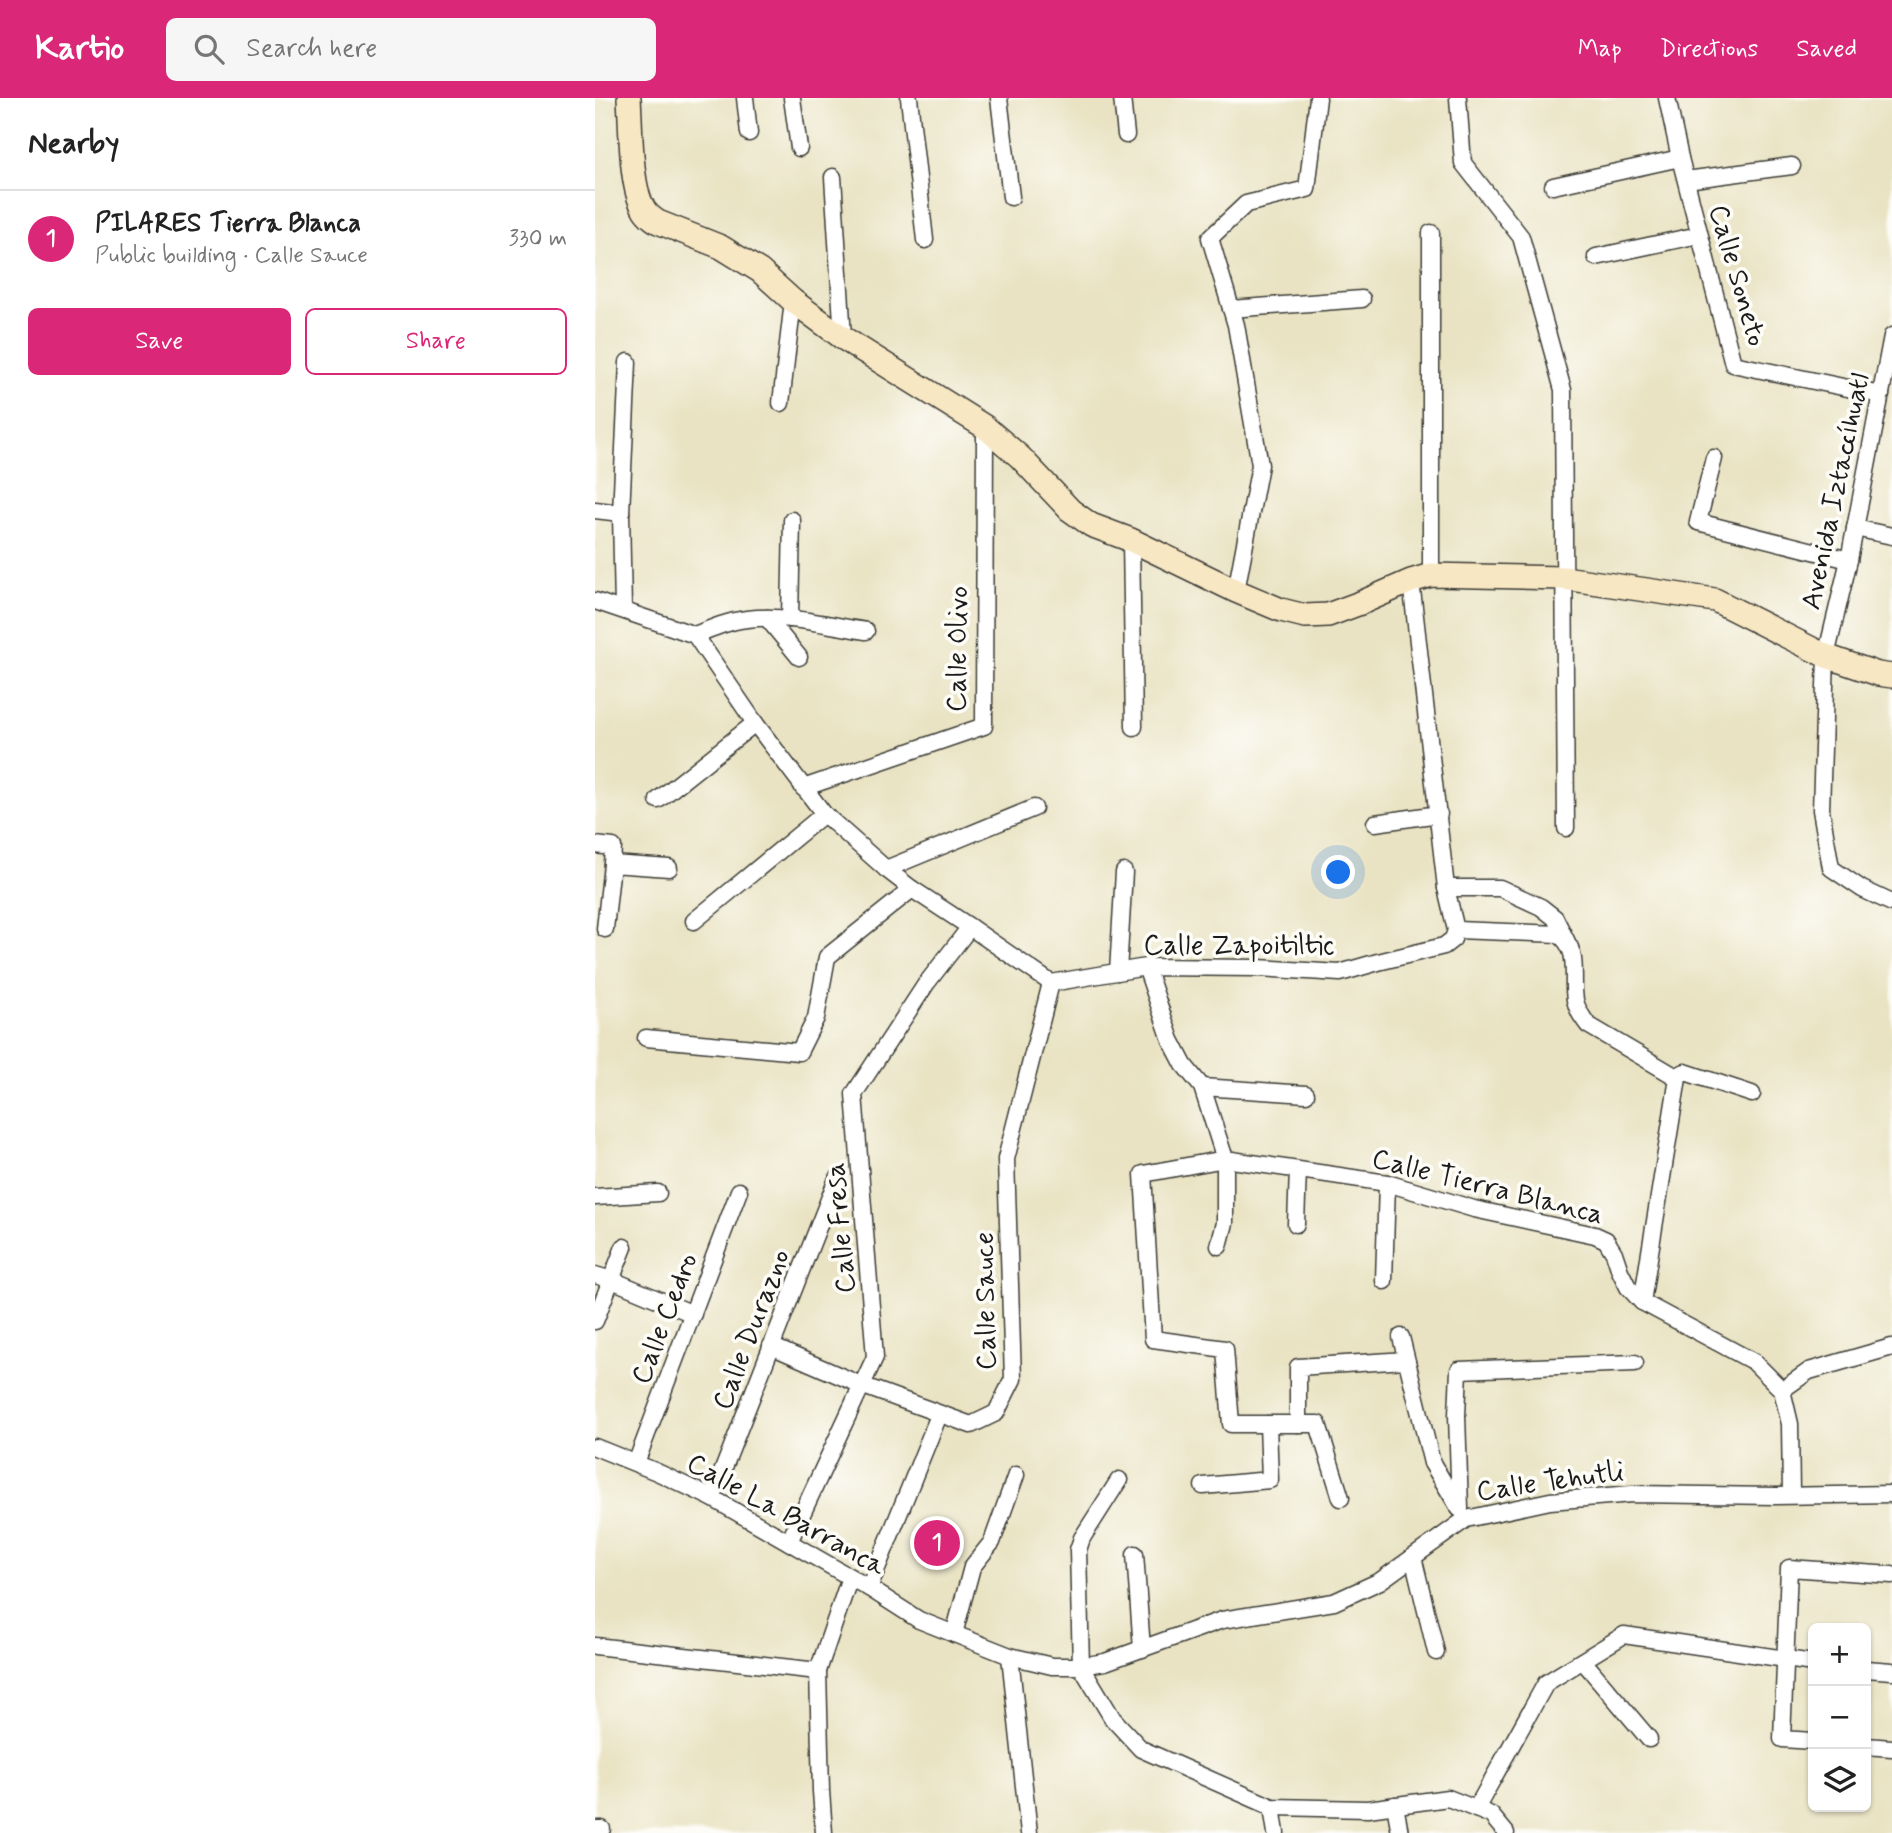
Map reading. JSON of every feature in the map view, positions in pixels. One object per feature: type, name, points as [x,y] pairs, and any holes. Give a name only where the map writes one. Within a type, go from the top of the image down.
[{"type":"street","points":[[629,98],[636,191],[649,216],[721,247],[760,271],[793,301],[843,338],[985,427],[1020,457],[1070,510],[1091,525],[1131,540],[1236,591],[1305,616],[1328,615],[1421,578],[1564,578],[1715,600],[1826,656],[1878,674],[1892,676]]},
{"type":"street","points":[[745,98],[749,133]]},
{"type":"street","points":[[792,98],[799,148]]},
{"type":"street","points":[[909,98],[925,240]]},
{"type":"street","points":[[999,98],[1011,197]]},
{"type":"street","points":[[1122,98],[1126,135]]},
{"type":"street","points":[[1236,591],[1260,466],[1236,325],[1210,238],[1246,204],[1307,189],[1318,98]]},
{"type":"street","points":[[1458,98],[1463,163],[1521,237],[1563,390],[1566,828]]},
{"type":"street","name":"Calle Soneto","points":[[1667,98],[1733,364],[1881,394]]},
{"type":"street","points":[[1553,186],[1680,158]]},
{"type":"street","points":[[1686,180],[1792,166]]},
{"type":"street","points":[[833,177],[843,338]]},
{"type":"street","points":[[1431,233],[1421,578],[1446,888],[1457,930],[1557,934],[1566,940]]},
{"type":"street","points":[[1596,257],[1699,235]]},
{"type":"street","points":[[1231,309],[1362,299]]},
{"type":"street","points":[[782,403],[793,301]]},
{"type":"street","name":"Avenida Iztaccíhuatl","points":[[1892,337],[1881,394],[1884,414],[1826,656],[1821,810],[1831,869],[1861,889],[1892,903]]},
{"type":"street","points":[[623,610],[621,513],[628,362]]},
{"type":"street","name":"Calle Olivo","points":[[803,788],[984,726],[985,427]]},
{"type":"street","points":[[1714,458],[1698,522],[1849,560]]},
{"type":"street","points":[[595,510],[621,513]]},
{"type":"street","points":[[790,619],[792,520]]},
{"type":"street","points":[[1855,528],[1892,536]]},
{"type":"street","points":[[1131,540],[1134,727]]},
{"type":"street","points":[[595,601],[695,635],[755,723],[824,814],[912,889],[1051,984]]},
{"type":"street","points":[[695,635],[723,624],[767,618],[866,631]]},
{"type":"street","points":[[767,618],[799,657]]},
{"type":"street","points":[[658,800],[755,723]]},
{"type":"street","points":[[886,869],[1034,808]]},
{"type":"street","points":[[694,921],[824,814]]},
{"type":"street","points":[[1375,823],[1439,814]]},
{"type":"street","points":[[595,845],[613,847],[605,929]]},
{"type":"street","points":[[612,864],[669,868]]},
{"type":"street","points":[[1118,972],[1124,872]]},
{"type":"street","points":[[1446,888],[1500,888],[1541,906],[1555,918],[1572,950],[1575,1001],[1588,1025],[1678,1078]]},
{"type":"street","points":[[646,1038],[799,1052],[816,1018],[827,957],[912,889]]},
{"type":"street","name":"Calle Fresa","points":[[789,1542],[875,1357],[854,1094],[926,984],[970,927]]},
{"type":"street","name":"Calle Zapoitiltic","points":[[1051,984],[1146,967],[1258,968],[1340,974],[1444,946],[1453,939],[1457,930]]},
{"type":"street","points":[[1146,967],[1171,1040],[1184,1065],[1202,1087],[1226,1159],[1225,1223],[1219,1246]]},
{"type":"street","name":"Calle Sauce","points":[[771,1346],[861,1385],[971,1425],[996,1413],[1013,1379],[1006,1159],[1051,984]]},
{"type":"street","points":[[1642,1302],[1678,1078],[1685,1072],[1752,1094]]},
{"type":"street","points":[[1202,1087],[1306,1094]]},
{"type":"street","name":"Calle Tierra Blanca","points":[[1268,1424],[1231,1424],[1225,1349],[1153,1339],[1143,1174],[1226,1159],[1387,1183],[1474,1209],[1595,1235],[1606,1240],[1628,1287],[1642,1302],[1754,1362],[1782,1390]]},
{"type":"street","points":[[1296,1224],[1298,1170]]},
{"type":"street","name":"Calle Durazno","points":[[712,1498],[837,1179]]},
{"type":"street","points":[[1384,1281],[1387,1183]]},
{"type":"street","name":"Calle Cedro","points":[[636,1464],[739,1191]]},
{"type":"street","points":[[595,1197],[658,1193]]},
{"type":"street","points":[[595,1321],[624,1247]]},
{"type":"street","points":[[595,1275],[693,1314]]},
{"type":"street","points":[[1401,1338],[1432,1463],[1463,1514]]},
{"type":"street","points":[[1791,1494],[1790,1424],[1782,1390],[1809,1371],[1892,1347]]},
{"type":"street","points":[[1298,1424],[1298,1367],[1406,1360]]},
{"type":"street","points":[[1463,1514],[1457,1415],[1459,1370],[1635,1363]]},
{"type":"street","points":[[869,1588],[939,1415]]},
{"type":"street","points":[[1203,1486],[1270,1480],[1268,1424],[1318,1424],[1341,1498]]},
{"type":"street","name":"Calle La Barranca","points":[[595,1447],[712,1498],[869,1588],[919,1620],[1010,1656],[1052,1666],[1081,1666]]},
{"type":"street","points":[[954,1634],[972,1567],[992,1542],[1016,1475]]},
{"type":"street","points":[[1119,1480],[1082,1538],[1078,1550],[1081,1666],[1113,1719],[1141,1749],[1272,1807],[1368,1809],[1448,1798],[1490,1815],[1506,1833]]},
{"type":"street","name":"Calle Tehutli","points":[[1081,1666],[1105,1662],[1222,1620],[1334,1602],[1380,1581],[1463,1514],[1550,1501],[1632,1494],[1892,1494]]},
{"type":"street","points":[[1135,1555],[1142,1649]]},
{"type":"street","points":[[1413,1557],[1436,1651]]},
{"type":"street","points":[[1808,1741],[1781,1739],[1789,1569],[1892,1575]]},
{"type":"street","points":[[824,1833],[818,1671],[850,1577]]},
{"type":"street","points":[[1476,1809],[1546,1683],[1624,1635],[1808,1662]]},
{"type":"street","points":[[595,1646],[818,1671]]},
{"type":"street","points":[[1010,1656],[1029,1833]]},
{"type":"street","points":[[1583,1661],[1649,1739]]},
{"type":"street","points":[[1871,1669],[1892,1671]]},
{"type":"street","points":[[1871,1746],[1892,1748]]},
{"type":"street","points":[[1395,1805],[1401,1833]]},
{"type":"street","points":[[1272,1807],[1276,1833]]},
{"type":"place","name":"PILARES Tierra Blanca","points":[[937,1543]]}]
